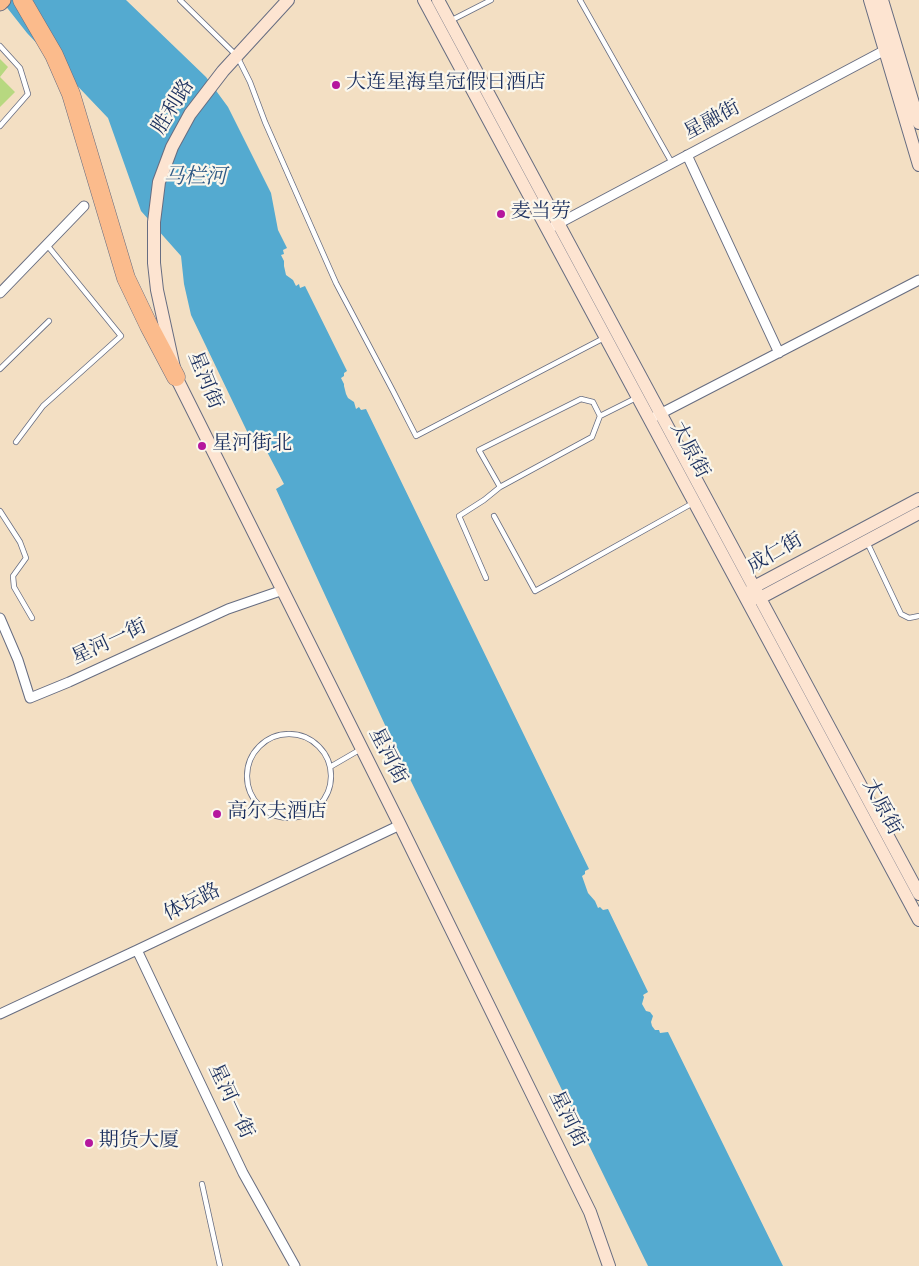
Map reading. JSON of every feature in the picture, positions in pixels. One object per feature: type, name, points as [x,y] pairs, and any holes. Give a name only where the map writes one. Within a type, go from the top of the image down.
[{"type":"highway","points":[[22,0],[54,55]]},
{"type":"highway","points":[[29,0],[35,9],[71,94],[126,278],[176,377]]},
{"type":"main road","points":[[0,3],[3,0]]},
{"type":"main road","name":"胜利路","points":[[154,263],[154,222],[159,182],[172,147],[190,114],[223,71],[288,0]]},
{"type":"main road","name":"太原街","points":[[424,0],[553,227],[699,499],[746,598],[919,920]]},
{"type":"main road","name":"太原街","points":[[438,0],[553,227]]},
{"type":"main road","points":[[870,0],[919,123]]},
{"type":"main road","points":[[882,0],[890,47],[919,165]]},
{"type":"main road","name":"星河街","points":[[154,263],[157,290],[176,377],[400,825],[590,1212],[610,1264]]},
{"type":"main road","name":"太原街","points":[[699,499],[757,592],[919,894]]},
{"type":"main road","name":"成仁街","points":[[746,598],[919,500]]},
{"type":"main road","name":"成仁街","points":[[757,592],[866,541],[919,513]]},
{"type":"street","name":"星融街","points":[[553,227],[890,47]]},
{"type":"street","points":[[687,155],[779,352]]},
{"type":"street","points":[[0,293],[84,206]]},
{"type":"street","points":[[655,417],[919,280]]},
{"type":"street","name":"星河一街","points":[[0,618],[18,660],[30,698],[228,609],[283,590]]},
{"type":"street","name":"体坛路","points":[[0,1014],[400,825]]},
{"type":"street","name":"星河一街","points":[[138,950],[243,1173],[295,1266]]},
{"type":"lane","points":[[180,0],[238,56],[336,283],[416,436],[611,335]]},
{"type":"lane","points":[[449,21],[491,0]]},
{"type":"lane","points":[[580,0],[672,163]]},
{"type":"lane","points":[[0,46],[20,68],[28,94],[0,126]]},
{"type":"lane","points":[[16,442],[43,406],[121,336],[47,244]]},
{"type":"lane","points":[[0,369],[49,321]]},
{"type":"lane","points":[[486,578],[459,516],[500,487],[592,437],[600,416],[643,395]]},
{"type":"lane","points":[[500,487],[479,450],[581,399],[593,402],[600,416]]},
{"type":"lane","points":[[494,516],[535,591],[699,499]]},
{"type":"lane","points":[[0,511],[20,542],[26,558],[13,576],[14,587],[32,618]]},
{"type":"lane","points":[[866,541],[901,614],[909,618],[919,616]]},
{"type":"lane","points":[[291,733],[305,736],[317,744],[326,754],[330,768],[331,781],[326,795],[318,806],[306,814],[293,818],[279,817],[266,811],[256,802],[249,790],[246,776],[248,762],[255,750],[265,740],[291,733]]},
{"type":"lane","points":[[330,768],[361,749]]},
{"type":"lane","points":[[202,1184],[220,1266]]},
{"type":"green space","points":[[0,59],[8,67],[0,77]]},
{"type":"green space","points":[[0,77],[15,92],[0,107]]},
{"type":"water","name":"马栏河","points":[[1,0],[126,0],[206,77],[228,107],[271,193],[278,230],[287,248],[283,250],[284,254],[281,255],[286,275],[293,280],[296,286],[299,284],[300,288],[305,286],[347,371],[341,378],[346,394],[354,402],[356,409],[359,407],[361,410],[366,409],[589,869],[582,876],[588,893],[598,908],[608,909],[648,992],[643,995],[642,1004],[646,1011],[650,1012],[653,1016],[652,1026],[655,1030],[659,1030],[660,1033],[668,1032],[783,1266],[648,1266],[409,777],[276,489],[284,484],[264,446],[256,450],[191,315],[184,284],[181,256],[141,211],[108,118],[27,33]]},
{"type":"place","name":"大连星海皇冠假日酒店","points":[[336,85]]},
{"type":"place","name":"麦当劳","points":[[501,214]]},
{"type":"place","name":"星河街北","points":[[202,446]]},
{"type":"place","name":"高尔夫酒店","points":[[217,814]]},
{"type":"place","name":"期货大厦","points":[[89,1143]]}]
